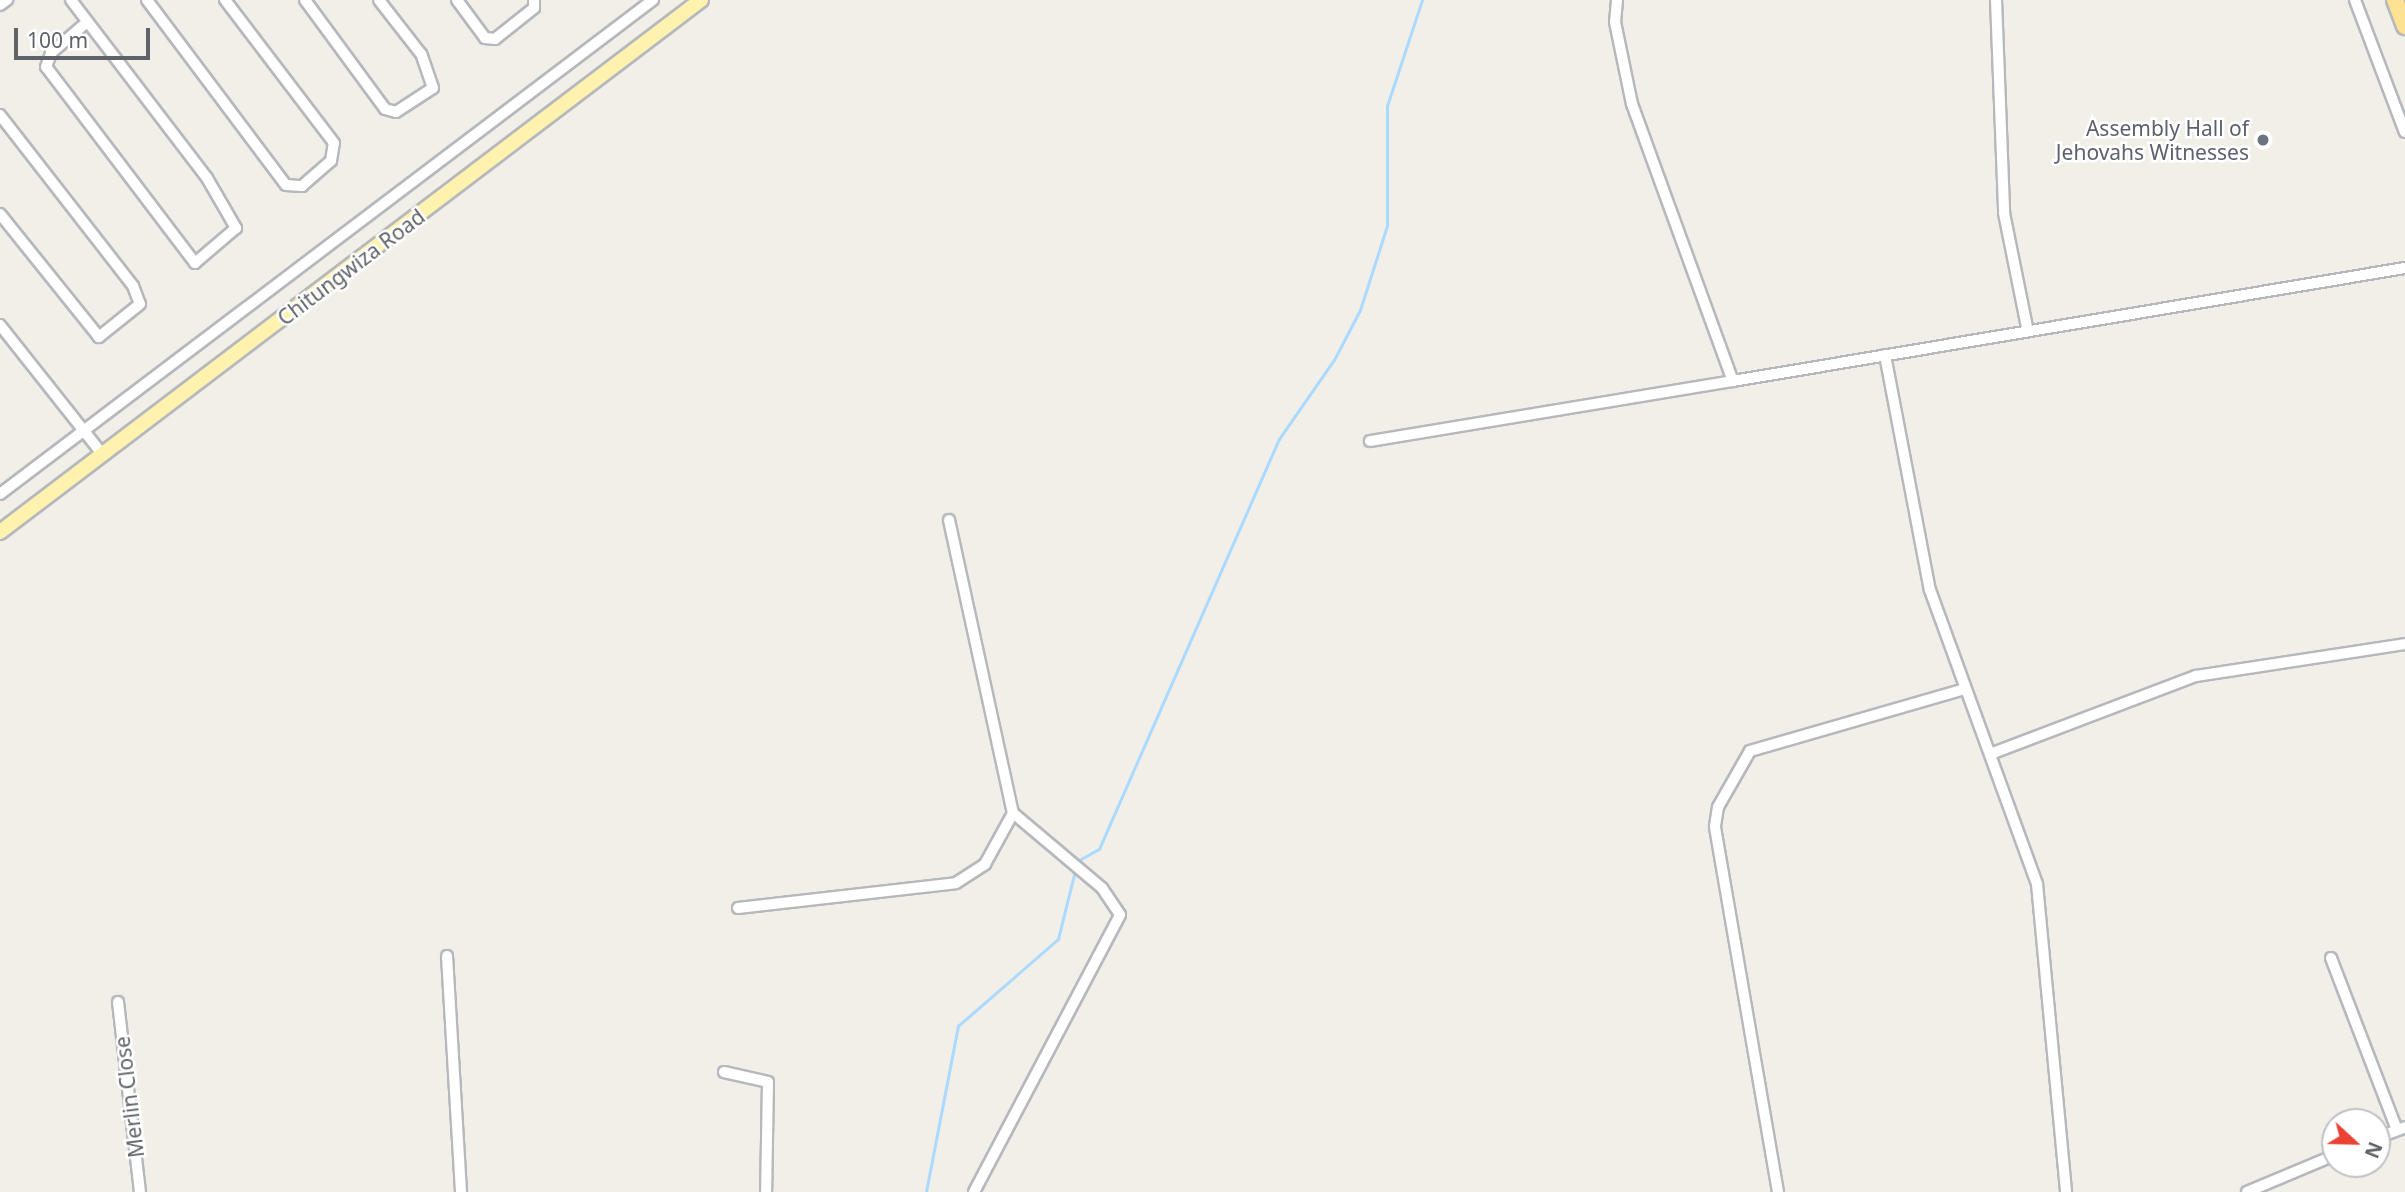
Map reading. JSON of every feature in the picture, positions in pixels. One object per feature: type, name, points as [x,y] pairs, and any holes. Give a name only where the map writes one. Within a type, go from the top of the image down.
[{"type":"highway","points":[[2395,0],[2405,26]]},
{"type":"main road","name":"Chitungwiza Road","points":[[0,532],[701,0]]},
{"type":"street","points":[[0,5],[7,0]]},
{"type":"street","points":[[71,0],[207,178],[236,228],[195,263],[46,67],[51,53],[87,22]]},
{"type":"street","points":[[147,0],[286,185],[302,186],[331,161],[334,143],[225,0]]},
{"type":"street","points":[[305,0],[385,109],[396,112],[433,88],[421,54],[379,0]]},
{"type":"street","points":[[457,0],[485,38],[495,39],[534,8],[534,0]]},
{"type":"street","points":[[0,494],[653,0]]},
{"type":"street","points":[[1617,0],[1615,22],[1632,104],[1733,381]]},
{"type":"street","points":[[1996,0],[2004,213],[2026,327]]},
{"type":"street","points":[[2355,0],[2405,132]]},
{"type":"street","points":[[0,115],[134,286],[140,304],[99,337],[0,214]]},
{"type":"street","points":[[1370,441],[1885,355],[2026,327],[2405,268]]},
{"type":"street","points":[[0,325],[103,455]]},
{"type":"street","points":[[1885,355],[1930,590],[1965,690],[1993,753],[2037,884],[2066,1192]]},
{"type":"street","points":[[949,520],[1013,813],[1102,888],[1120,915],[974,1192]]},
{"type":"street","points":[[1993,753],[2196,676],[2405,644]]},
{"type":"street","points":[[1778,1192],[1715,825],[1718,807],[1750,751],[1965,690]]},
{"type":"street","points":[[738,908],[956,883],[985,864],[1013,813]]},
{"type":"street","points":[[447,956],[461,1192]]},
{"type":"street","points":[[2331,958],[2401,1129]]},
{"type":"street","name":"Merlin Close","points":[[118,1002],[140,1192]]},
{"type":"street","points":[[724,1072],[768,1082],[766,1192]]},
{"type":"street","points":[[2247,1192],[2321,1161]]},
{"type":"waterway","points":[[1081,859],[1099,849],[1279,439],[1334,360],[1360,310],[1387,226],[1387,106],[1422,0]]},
{"type":"waterway","points":[[926,1192],[958,1026],[1058,939],[1075,871]]},
{"type":"place","name":"Assembly Hall of Jehovahs Witnesses","points":[[2263,140]]}]
